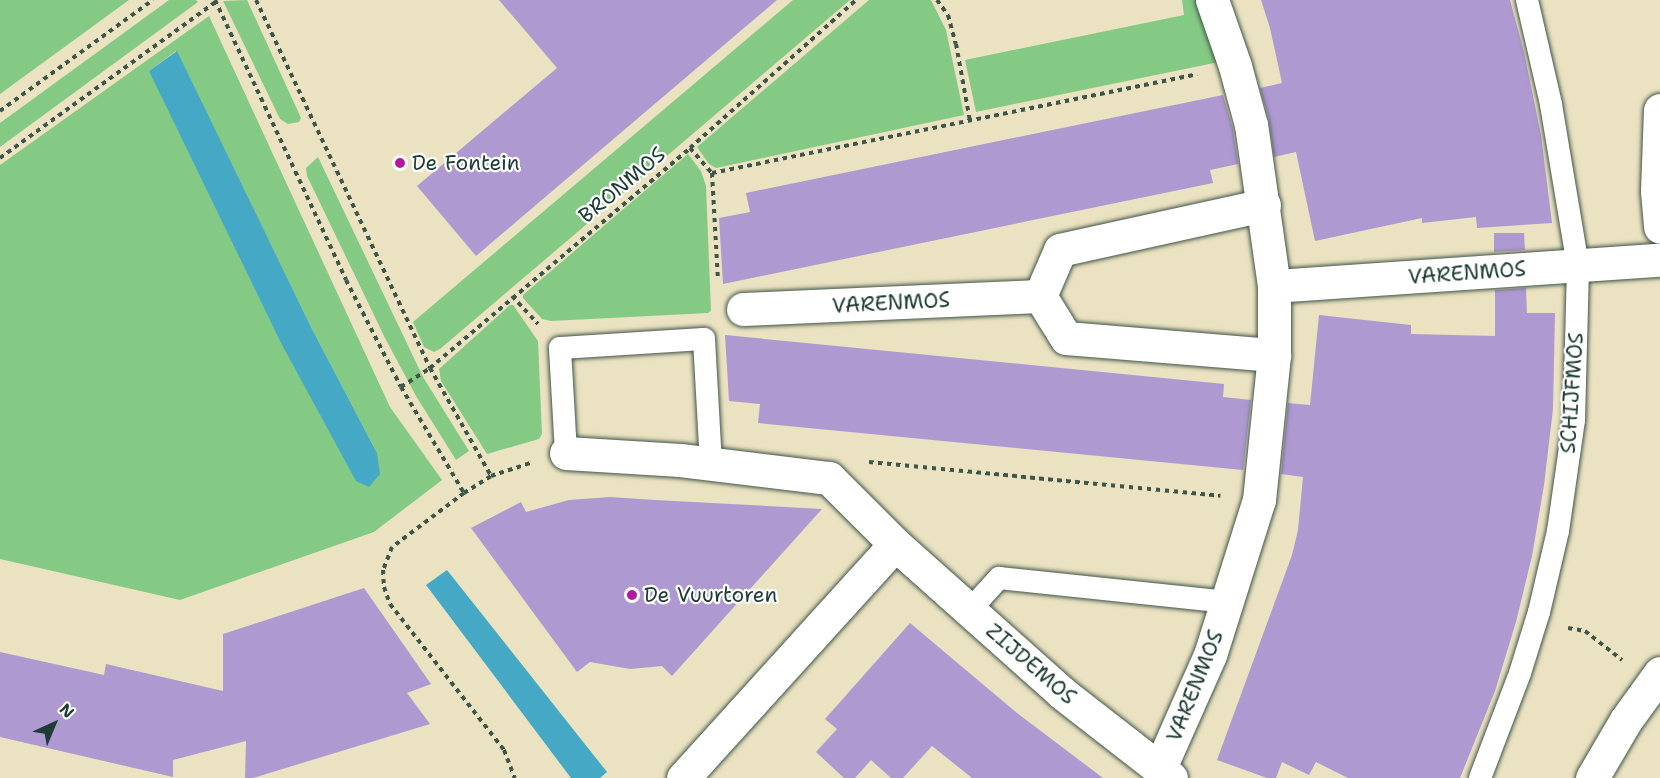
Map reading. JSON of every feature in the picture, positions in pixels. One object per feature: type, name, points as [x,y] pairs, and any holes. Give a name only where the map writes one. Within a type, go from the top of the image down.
[{"type":"street","name":"VARENMOS","points":[[1165,774],[1210,656],[1259,500],[1274,355],[1274,286],[1251,125],[1235,66],[1212,0]]},
{"type":"street","points":[[1660,110],[1657,191],[1660,227]]},
{"type":"street","points":[[1264,205],[1060,250],[1040,296],[1066,338],[1274,355]]},
{"type":"street","name":"VARENMOS","points":[[1274,286],[1660,260]]},
{"type":"street","name":"VARENMOS","points":[[743,309],[1040,296]]},
{"type":"street","points":[[566,453],[711,463],[830,478]]},
{"type":"street","name":"ZIJDEMOS","points":[[830,478],[895,544],[969,611],[1062,693],[1165,774]]},
{"type":"street","points":[[683,778],[895,544]]},
{"type":"street","points":[[1592,778],[1626,720],[1656,679]]},
{"type":"lane","name":"SCHIJFMOS","points":[[1480,778],[1536,622],[1558,531],[1574,420],[1578,266],[1551,104],[1527,0]]},
{"type":"lane","points":[[566,453],[560,348],[704,339],[711,463]]},
{"type":"lane","name":"VARENMOS","points":[[969,611],[999,578],[1228,602]]},
{"type":"path","points":[[0,111],[153,0]]},
{"type":"path","points":[[256,0],[430,368],[491,476]]},
{"type":"path","name":"BRONMOS","points":[[401,387],[430,368],[690,148],[856,0]]},
{"type":"path","points":[[937,0],[948,15],[956,44],[970,121]]},
{"type":"path","points":[[0,158],[216,1],[346,280],[401,387],[464,493]]},
{"type":"path","points":[[712,173],[1235,66]]},
{"type":"path","points":[[690,148],[712,173],[719,310],[704,339]]},
{"type":"path","points":[[515,778],[504,750],[390,604],[384,587],[383,570],[392,547],[464,493],[491,476],[566,453]]},
{"type":"path","points":[[830,478],[854,460],[1259,500]]},
{"type":"path","points":[[1536,622],[1585,631],[1656,679]]},
{"type":"green space","points":[[0,0],[129,0],[0,94]]},
{"type":"green space","points":[[169,0],[196,0],[198,2],[0,147],[0,123]]},
{"type":"green space","points":[[247,0],[301,118],[299,122],[288,124],[280,119],[223,1]]},
{"type":"green space","points":[[793,0],[850,0],[440,349],[434,352],[424,347],[413,322]]},
{"type":"green space","points":[[869,0],[931,0],[946,30],[964,115],[716,168],[709,164],[697,147]]},
{"type":"green space","points":[[1182,0],[1200,0],[1219,62],[976,112],[965,60],[1184,15]]},
{"type":"green space","points":[[209,16],[390,407],[442,480],[374,532],[180,600],[0,559],[0,165]],"holes":[[[176,51],[311,327],[377,453],[149,71]]]},
{"type":"green space","points":[[688,154],[701,171],[706,186],[711,311],[708,313],[551,321],[542,319],[523,298],[523,295]]},
{"type":"green space","points":[[318,157],[423,377],[469,451],[456,460],[416,396],[385,338],[307,176],[306,168]]},
{"type":"green space","points":[[510,305],[513,305],[538,341],[542,434],[539,439],[487,454],[441,381],[439,369]]},
{"type":"water","points":[[177,51],[311,327],[377,453],[380,474],[369,487],[356,481],[281,343],[149,71]]},
{"type":"water","points":[[447,570],[607,772],[600,778],[571,778],[426,585]]},
{"type":"building","points":[[499,0],[777,0],[476,256],[417,186],[557,68]]},
{"type":"building","points":[[1261,0],[1510,0],[1524,52],[1541,135],[1552,223],[1477,228],[1476,217],[1422,223],[1422,218],[1315,241],[1296,152],[1274,157],[1269,120],[1260,88],[1282,83],[1270,28]]},
{"type":"building","points":[[1223,95],[1233,129],[1238,164],[1210,170],[1213,183],[723,284],[719,218],[750,212],[746,193]]},
{"type":"building","points":[[1494,233],[1524,233],[1525,250],[1494,252]]},
{"type":"building","points":[[1526,288],[1527,313],[1555,313],[1553,409],[1544,485],[1532,556],[1516,622],[1495,691],[1460,778],[1348,778],[1316,762],[1309,775],[1282,762],[1276,778],[1267,778],[1217,760],[1292,555],[1298,530],[1303,477],[1281,474],[1288,403],[1310,405],[1319,315],[1411,325],[1411,334],[1495,336],[1495,290]]},
{"type":"building","points":[[725,335],[1224,384],[1223,397],[1251,400],[1243,470],[758,423],[760,404],[729,401]]},
{"type":"building","name":"De Vuurtoren","points":[[610,497],[822,509],[672,676],[662,666],[630,669],[590,662],[577,672],[471,528],[521,502],[526,512],[569,500]]},
{"type":"building","points":[[364,588],[431,684],[407,693],[430,724],[253,778],[245,778],[246,741],[173,760],[173,777],[0,737],[0,652],[104,675],[106,664],[223,691],[223,634]]},
{"type":"building","points":[[910,623],[1017,713],[1103,778],[972,778],[932,746],[903,778],[891,778],[871,760],[855,778],[844,778],[816,752],[837,729],[825,719]]},
{"type":"place","name":"De Fontein","points":[[400,163]]},
{"type":"place","name":"De Vuurtoren","points":[[632,595]]}]
